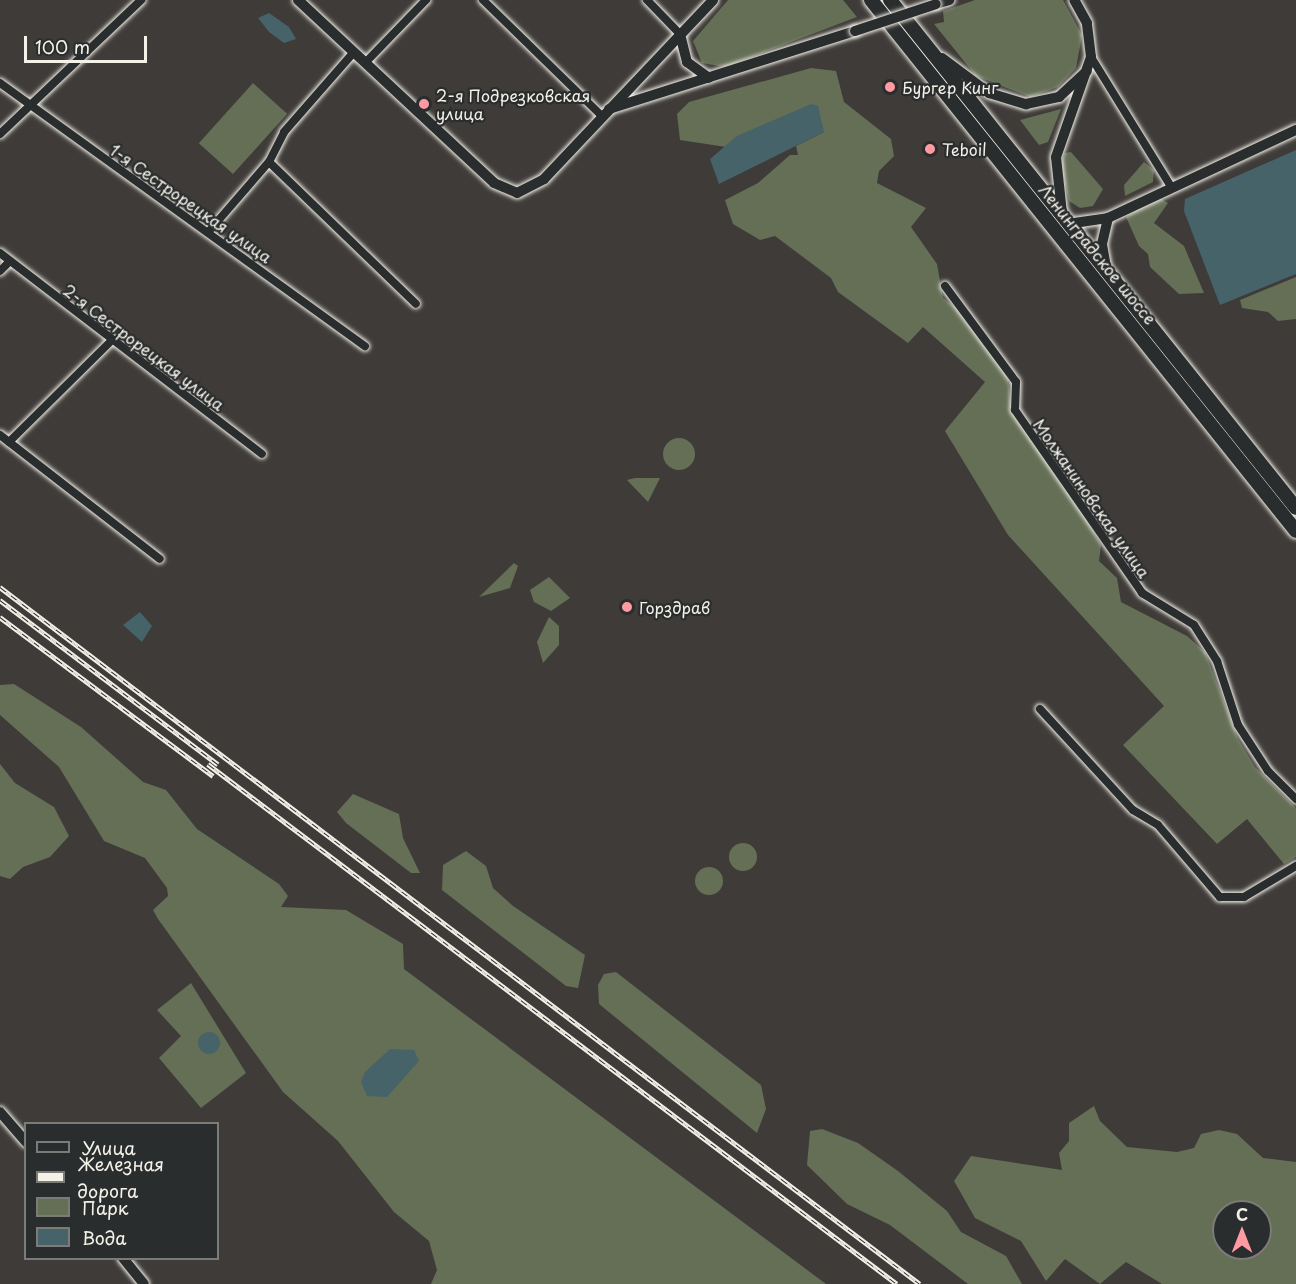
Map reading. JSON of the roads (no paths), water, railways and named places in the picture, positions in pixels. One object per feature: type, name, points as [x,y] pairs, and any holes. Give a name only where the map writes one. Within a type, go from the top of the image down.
[{"type":"highway","name":"Ленинградское шоссе","points":[[871,0],[1296,531]]},
{"type":"highway","name":"Ленинградское шоссе","points":[[890,0],[1296,508]]},
{"type":"street","points":[[0,134],[141,0]]},
{"type":"street","points":[[298,0],[502,189],[517,193],[534,187],[603,112],[713,0]]},
{"type":"street","points":[[365,63],[426,0]]},
{"type":"street","points":[[483,0],[603,112]]},
{"type":"street","points":[[647,0],[680,34],[687,62],[708,78]]},
{"type":"street","points":[[603,112],[949,0]]},
{"type":"street","points":[[1074,0],[1087,23],[1090,61],[1056,157],[1056,191],[1066,222],[1108,218],[1170,185],[1296,130]]},
{"type":"street","points":[[923,41],[974,84],[1014,102],[1059,97],[1090,61]]},
{"type":"street","points":[[210,230],[269,162],[284,132],[354,52]]},
{"type":"street","points":[[1090,61],[1170,185]]},
{"type":"street","name":"1-я Сестрорецкая улица","points":[[0,83],[210,230],[365,346]]},
{"type":"street","points":[[269,162],[416,304]]},
{"type":"street","points":[[1107,273],[1102,244],[1108,218]]},
{"type":"street","name":"2-я Сестрорецкая улица","points":[[0,253],[262,454]]},
{"type":"street","points":[[0,271],[10,261]]},
{"type":"street","name":"Молжаниновская улица","points":[[945,286],[1016,382],[1015,410],[1142,593],[1194,625],[1217,662],[1238,725],[1268,771],[1296,799]]},
{"type":"street","points":[[9,442],[112,340]]},
{"type":"street","points":[[0,435],[160,559]]},
{"type":"street","points":[[1040,709],[1133,810],[1158,825],[1220,897],[1244,897],[1296,866]]},
{"type":"street","points":[[0,1112],[24,1140]]},
{"type":"street","points":[[125,1260],[144,1284]]},
{"type":"water","points":[[269,13],[289,27],[296,39],[284,43],[269,32],[258,18]]},
{"type":"water","points":[[811,104],[818,106],[824,132],[719,184],[710,159],[737,136]]},
{"type":"water","points":[[1296,150],[1296,274],[1220,305],[1184,211],[1185,199]]},
{"type":"water","points":[[140,612],[152,626],[142,642],[123,625]]},
{"type":"water","points":[[209,1032],[217,1035],[220,1043],[217,1051],[209,1054],[201,1051],[198,1043],[201,1035]]},
{"type":"water","points":[[390,1049],[414,1050],[419,1061],[387,1097],[367,1096],[361,1082],[365,1072]]},
{"type":"railway","points":[[0,587],[920,1284]]},
{"type":"railway","points":[[0,600],[218,764]]},
{"type":"railway","points":[[0,617],[213,776]]},
{"type":"railway","points":[[208,764],[897,1284]]},
{"type":"place","name":"Бургер Кинг","points":[[890,87]]},
{"type":"place","name":"2-я Подрезковская улица","points":[[424,104]]},
{"type":"place","name":"Teboil","points":[[930,149]]},
{"type":"place","name":"Горздрав","points":[[627,607]]}]
